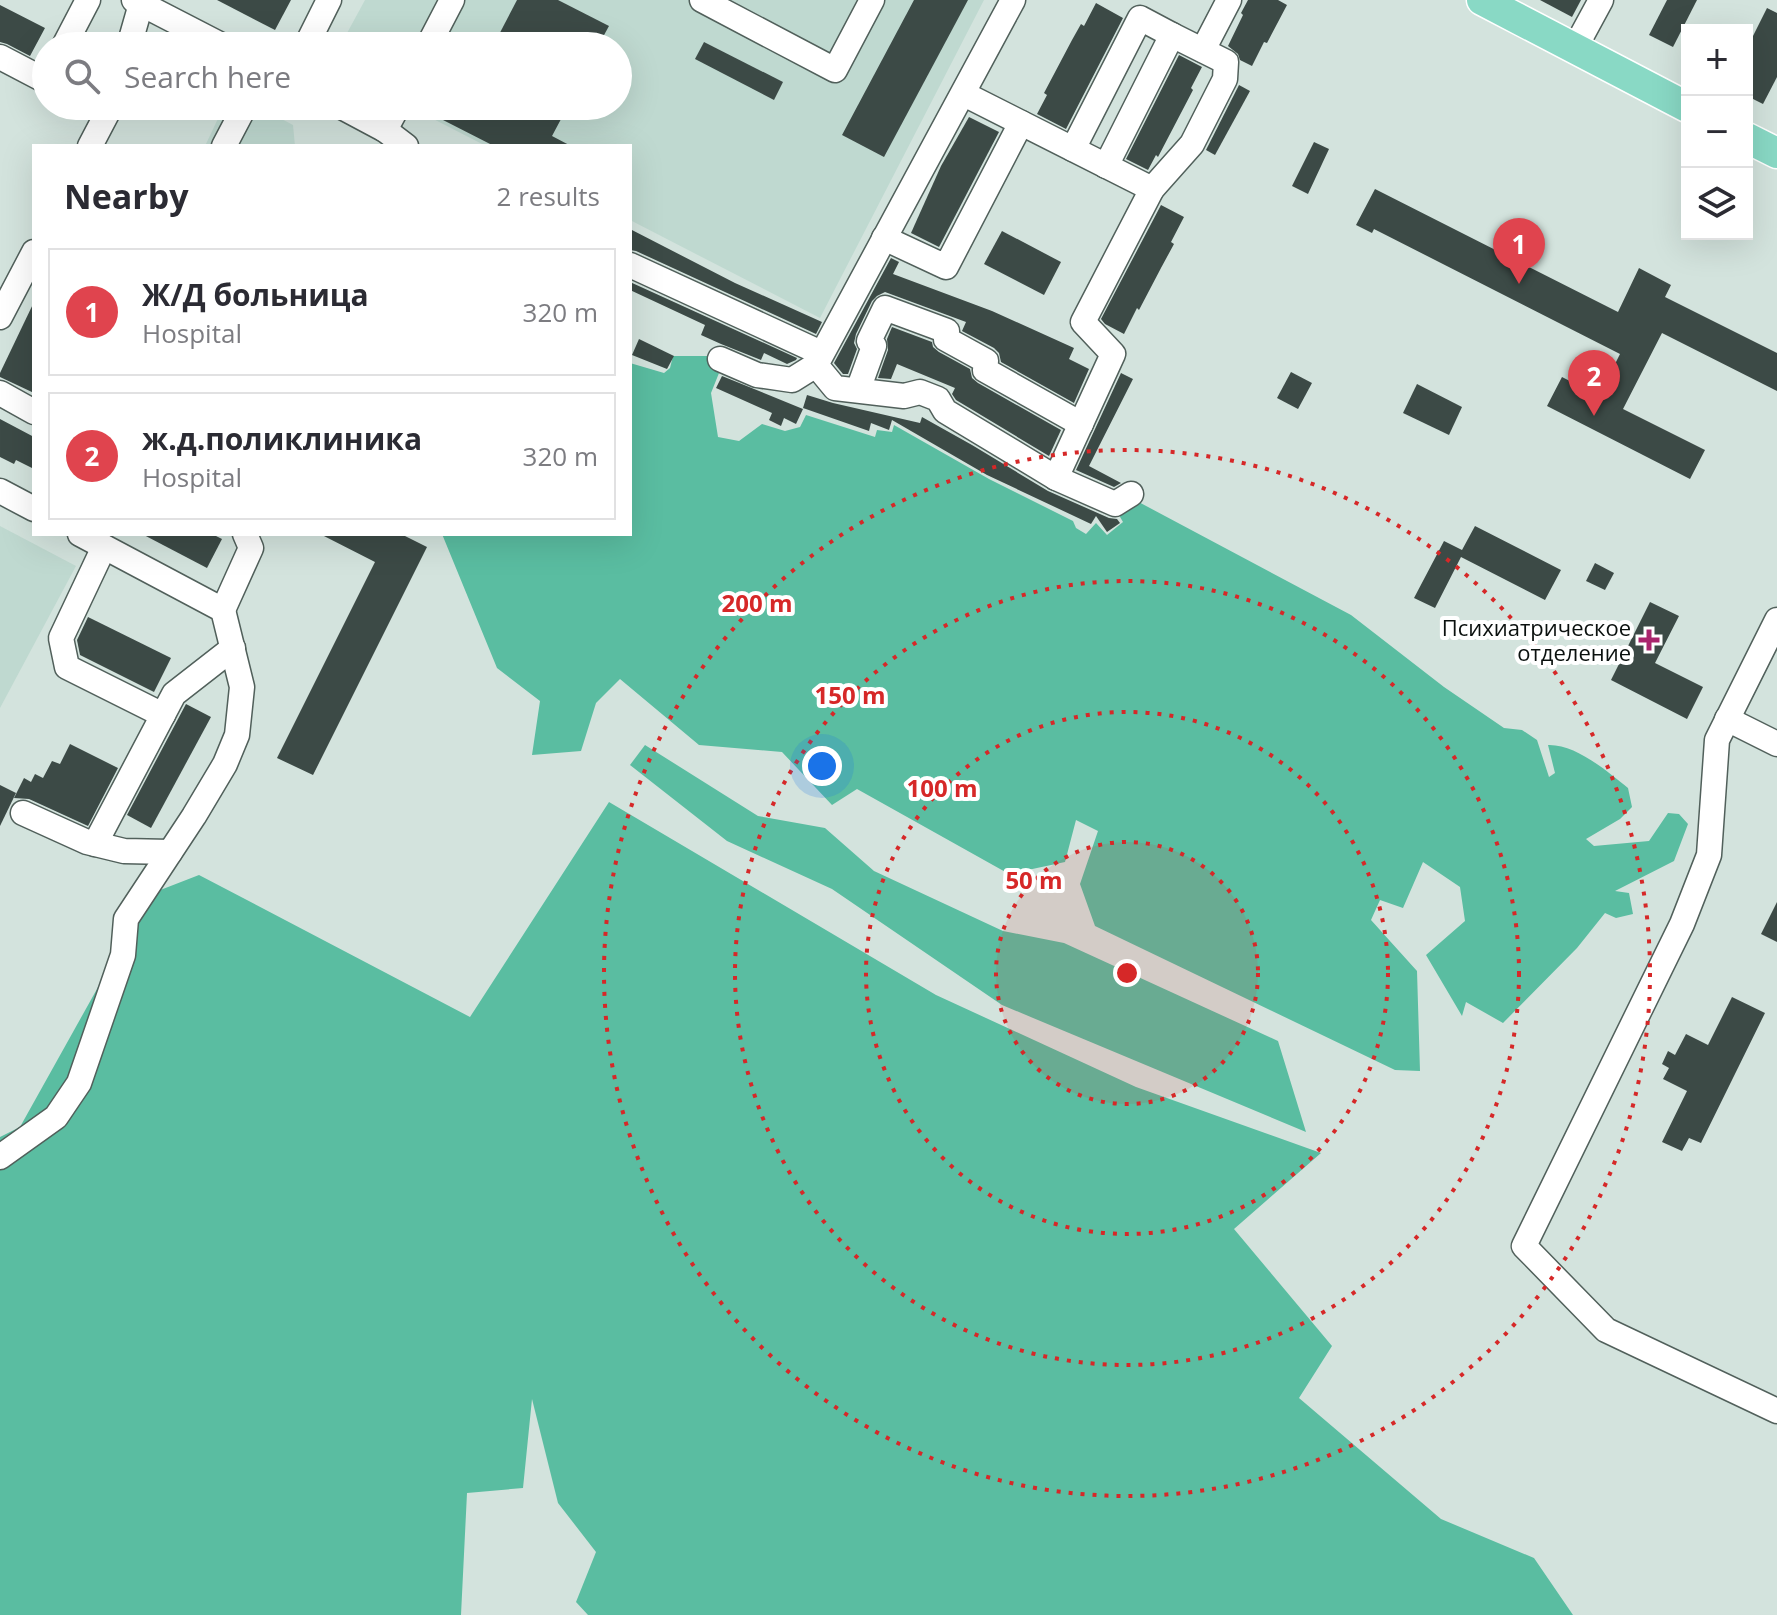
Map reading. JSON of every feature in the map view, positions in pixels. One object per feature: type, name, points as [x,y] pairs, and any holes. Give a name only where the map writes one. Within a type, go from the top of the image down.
[{"type":"main road","points":[[1482,0],[1681,104]]},
{"type":"main road","points":[[1753,141],[1777,153]]},
{"type":"street","points":[[71,32],[88,0]]},
{"type":"street","points":[[313,32],[329,0]]},
{"type":"street","points":[[435,32],[452,0]]},
{"type":"street","points":[[702,0],[835,70],[872,0]]},
{"type":"street","points":[[720,359],[757,375],[792,380],[818,359],[1013,0]]},
{"type":"street","points":[[1203,50],[1229,0]]},
{"type":"street","points":[[1575,48],[1601,0]]},
{"type":"street","points":[[132,32],[137,2],[196,32]]},
{"type":"street","points":[[1056,478],[1113,354],[1083,322],[1152,189],[1192,144],[1225,79],[1226,62],[1140,18],[1073,149]]},
{"type":"street","points":[[1106,166],[1172,35]]},
{"type":"street","points":[[0,57],[32,74]]},
{"type":"street","points":[[964,94],[1152,189]]},
{"type":"street","points":[[91,144],[104,120]]},
{"type":"street","points":[[225,144],[238,120]]},
{"type":"street","points":[[366,120],[403,144]]},
{"type":"street","points":[[385,130],[390,120]]},
{"type":"street","points":[[884,238],[946,267],[1021,123]]},
{"type":"street","points":[[0,317],[32,256]]},
{"type":"street","points":[[632,266],[818,359],[835,388],[904,396],[920,392],[938,399],[945,411],[1056,478],[1115,504],[1131,494]]},
{"type":"street","points":[[858,390],[874,346],[869,341],[885,308],[947,331],[946,339],[986,361],[985,370],[1081,424]]},
{"type":"street","points":[[0,393],[32,411]]},
{"type":"street","points":[[0,491],[32,508]]},
{"type":"street","points":[[84,536],[223,610]]},
{"type":"street","points":[[0,1157],[56,1117],[79,1083],[123,955],[126,919],[225,764],[237,735],[242,687],[223,610],[251,548],[246,536]]},
{"type":"street","points":[[104,547],[61,638],[67,667],[163,715]]},
{"type":"street","points":[[1777,620],[1722,729],[1709,855],[1682,924],[1524,1246],[1606,1330],[1777,1411]]},
{"type":"street","points":[[95,844],[174,694],[233,648]]},
{"type":"street","points":[[1722,729],[1777,744]]},
{"type":"street","points":[[23,813],[95,844],[124,851],[170,852]]},
{"type":"shaded area","points":[[365,0],[984,0],[820,318],[632,221],[632,144],[482,144],[435,120],[632,120],[632,32],[348,32]]},
{"type":"shaded area","points":[[217,120],[284,120],[293,125],[295,144],[206,144]]},
{"type":"shaded area","points":[[0,526],[76,566],[0,708]]},
{"type":"green space","points":[[673,356],[711,356],[721,368],[711,393],[718,437],[739,441],[762,424],[785,431],[800,427],[806,415],[875,437],[877,430],[892,432],[894,425],[989,479],[1073,521],[1076,528],[1086,534],[1096,523],[1107,535],[1123,522],[1116,510],[1133,499],[1351,615],[1444,687],[1504,728],[1522,730],[1537,740],[1549,777],[1555,773],[1548,745],[1570,749],[1611,774],[1628,788],[1632,807],[1620,819],[1586,839],[1594,846],[1649,841],[1668,813],[1679,814],[1688,824],[1674,861],[1615,891],[1629,893],[1633,914],[1616,918],[1605,913],[1577,948],[1503,1023],[1466,1002],[1462,1016],[1426,955],[1465,921],[1460,887],[1423,862],[1403,908],[1380,900],[1371,920],[1417,971],[1420,1071],[1395,1070],[1095,926],[1080,884],[1098,831],[1076,820],[1065,862],[1009,874],[857,789],[832,805],[782,752],[699,745],[620,679],[596,703],[581,751],[532,755],[540,701],[497,668],[443,536],[632,536],[632,364],[664,373],[670,368]]},
{"type":"green space","points":[[645,745],[758,816],[825,828],[874,871],[1003,931],[1064,943],[1278,1041],[1306,1132],[1002,1005],[832,889],[727,841],[630,765]]},
{"type":"green space","points":[[609,802],[936,995],[1136,1087],[1321,1153],[1234,1229],[1332,1346],[1299,1398],[1441,1519],[1534,1558],[1573,1615],[588,1615],[576,1602],[596,1552],[558,1503],[532,1399],[523,1488],[467,1493],[461,1615],[0,1615],[0,1137],[20,1127],[150,894],[199,875],[470,1017]]},
{"type":"building","points":[[217,0],[291,0],[275,30]]},
{"type":"building","points":[[517,0],[558,0],[609,26],[606,32],[500,32]]},
{"type":"building","points":[[914,0],[968,0],[884,157],[842,135]]},
{"type":"building","points":[[1248,0],[1278,0],[1287,5],[1252,66],[1240,60],[1228,46]]},
{"type":"building","points":[[1540,0],[1581,0],[1572,17]]},
{"type":"building","points":[[1667,0],[1697,0],[1685,24],[1681,24],[1681,31],[1673,47],[1649,35]]},
{"type":"building","points":[[1096,3],[1123,18],[1066,129],[1037,114],[1047,95],[1044,93],[1072,40],[1081,24],[1084,26]]},
{"type":"building","points":[[0,5],[45,28],[43,32],[32,32],[30,56],[0,42]]},
{"type":"building","points":[[1767,8],[1777,13],[1777,77],[1763,104],[1753,99],[1753,36]]},
{"type":"building","points":[[704,42],[783,82],[774,100],[695,59]]},
{"type":"building","points":[[1179,55],[1202,67],[1158,157],[1156,155],[1148,170],[1126,159]]},
{"type":"building","points":[[1239,85],[1250,91],[1215,155],[1206,150]]},
{"type":"building","points":[[969,117],[999,132],[939,247],[911,233],[941,166]]},
{"type":"building","points":[[443,120],[561,120],[552,136],[567,144],[490,144]]},
{"type":"building","points":[[1314,142],[1329,149],[1308,194],[1292,186]]},
{"type":"building","points":[[1375,189],[1618,312],[1639,268],[1671,285],[1665,297],[1777,353],[1777,391],[1662,333],[1623,409],[1705,450],[1690,479],[1547,406],[1562,377],[1599,396],[1620,354],[1374,229],[1372,233],[1356,225]]},
{"type":"building","points":[[1161,205],[1184,217],[1171,242],[1174,244],[1124,334],[1101,319]]},
{"type":"building","points":[[632,230],[735,283],[822,322],[816,334],[632,250]]},
{"type":"building","points":[[1002,231],[1061,262],[1044,295],[984,264]]},
{"type":"building","points":[[891,258],[899,262],[893,274],[992,311],[1074,348],[1069,359],[1089,369],[1074,403],[1001,362],[994,348],[962,331],[966,322],[885,292],[872,301],[856,334],[854,343],[857,349],[848,374],[843,374],[834,363]]},
{"type":"building","points":[[632,283],[797,358],[787,364],[764,353],[761,360],[701,335],[705,325],[632,291]]},
{"type":"building","points":[[32,306],[32,392],[0,377]]},
{"type":"building","points":[[892,327],[932,342],[939,352],[970,369],[972,378],[978,383],[1061,430],[1049,456],[956,400],[952,394],[955,388],[897,364],[891,379],[878,378]]},
{"type":"building","points":[[639,339],[674,356],[667,369],[632,355]]},
{"type":"building","points":[[1291,372],[1312,383],[1298,409],[1277,398]]},
{"type":"building","points":[[1121,373],[1133,379],[1089,466],[1121,483],[1114,487],[1076,470]]},
{"type":"building","points":[[722,376],[803,409],[796,424],[784,418],[781,426],[769,420],[772,413],[716,388]]},
{"type":"building","points":[[1417,384],[1462,407],[1449,435],[1403,413]]},
{"type":"building","points":[[807,395],[920,423],[922,417],[1048,491],[1117,519],[1120,523],[1107,532],[1096,516],[1091,524],[987,475],[892,420],[889,430],[871,423],[869,431],[803,408]]},
{"type":"building","points":[[0,419],[32,436],[32,468],[0,457]]},
{"type":"building","points":[[1475,526],[1561,570],[1545,600],[1461,557],[1435,608],[1414,598],[1444,541],[1462,550]]},
{"type":"building","points":[[146,536],[216,536],[222,539],[207,568]]},
{"type":"building","points":[[324,536],[405,536],[427,547],[313,775],[277,758],[375,562]]},
{"type":"building","points":[[1595,563],[1614,573],[1605,590],[1586,581]]},
{"type":"building","name":"Психиатрическое отделение","points":[[1650,602],[1679,616],[1655,663],[1703,687],[1687,719],[1611,680]]},
{"type":"building","points":[[88,617],[171,658],[154,692],[80,655],[77,640]]},
{"type":"building","points":[[186,704],[211,717],[151,828],[127,815]]},
{"type":"building","points":[[70,744],[118,768],[88,826],[29,799],[14,798],[24,778],[31,782],[35,774],[43,778],[52,761],[60,764]]},
{"type":"building","points":[[0,785],[16,793],[0,826]]},
{"type":"building","points":[[1777,902],[1777,942],[1761,934]]},
{"type":"building","points":[[1732,997],[1765,1013],[1701,1143],[1689,1138],[1682,1151],[1662,1142],[1687,1091],[1663,1079],[1669,1068],[1662,1064],[1668,1051],[1675,1055],[1686,1034],[1708,1045]]},
{"type":"place","name":"Ж/Д больница","points":[[1519,284]]},
{"type":"place","name":"ж.д.поликлиника","points":[[1594,416]]},
{"type":"place","name":"Психиатрическое отделение","points":[[1649,640]]}]
